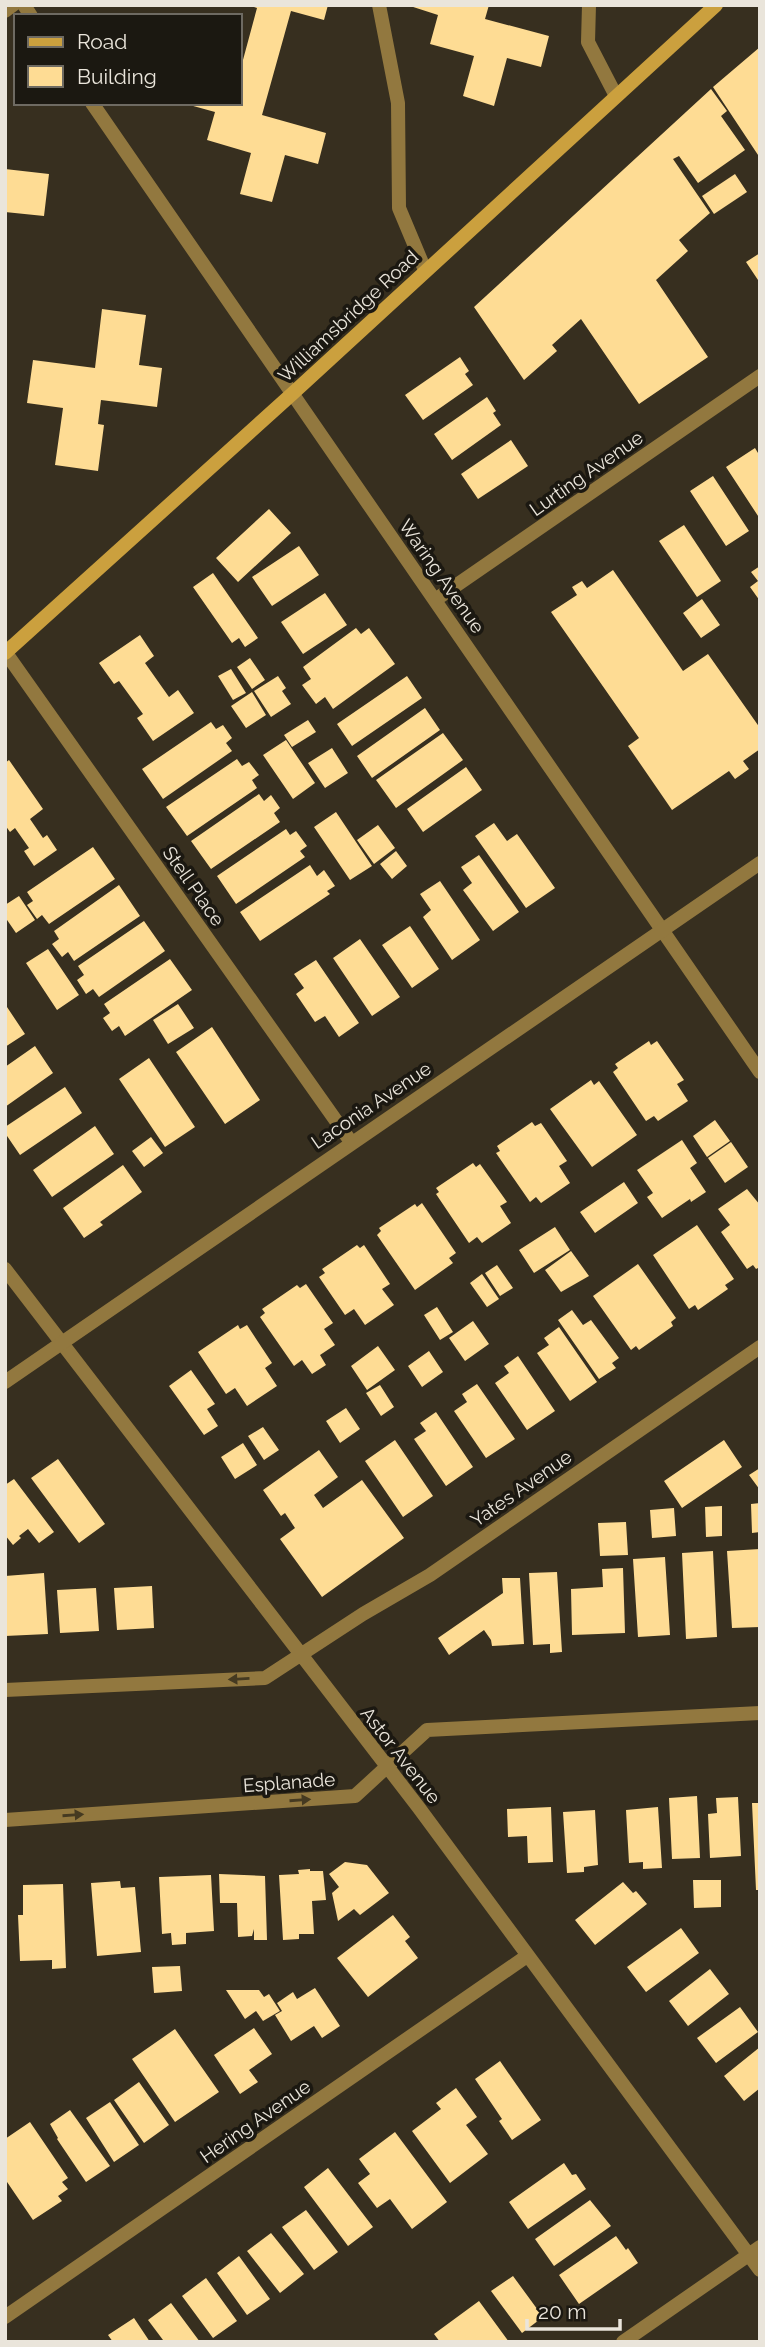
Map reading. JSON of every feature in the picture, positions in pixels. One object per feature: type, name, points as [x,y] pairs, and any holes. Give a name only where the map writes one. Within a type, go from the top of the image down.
[{"type":"main road","name":"Williamsbridge Road","points":[[6,653],[716,5]]},
{"type":"street","points":[[5,10],[13,5]]},
{"type":"street","points":[[379,5],[398,103],[399,208],[425,270]]},
{"type":"street","points":[[589,5],[588,42],[615,96]]},
{"type":"street","name":"Waring Avenue","points":[[93,105],[760,1072]]},
{"type":"street","name":"Lurting Avenue","points":[[435,600],[760,376]]},
{"type":"street","name":"Stell Place","points":[[6,653],[351,1142]]},
{"type":"street","name":"Laconia Avenue","points":[[5,1382],[760,863]]},
{"type":"street","name":"Astor Avenue","points":[[5,1269],[754,2251],[760,2270]]},
{"type":"street","name":"Yates Avenue","points":[[301,1656],[430,1575],[760,1347]]},
{"type":"street","points":[[5,1690],[265,1678],[301,1656]]},
{"type":"street","name":"Esplanade","points":[[5,1820],[355,1796],[427,1730],[760,1713]]},
{"type":"street","name":"Hering Avenue","points":[[5,2317],[527,1956]]},
{"type":"street","points":[[623,2342],[754,2251]]},
{"type":"building","points":[[249,5],[328,5],[324,20],[291,11],[262,115],[326,133],[318,164],[285,155],[272,202],[240,194],[251,153],[207,140],[215,112],[190,105],[242,105],[242,64],[257,8]]},
{"type":"building","points":[[407,5],[489,5],[485,19],[549,36],[541,67],[507,58],[494,106],[463,96],[474,56],[430,44],[438,15]]},
{"type":"building","points":[[760,47],[760,158],[713,87]]},
{"type":"building","points":[[711,89],[727,111],[721,116],[745,150],[698,183],[679,156],[673,159],[710,213],[679,240],[688,251],[656,280],[708,357],[639,404],[581,319],[552,345],[557,351],[524,380],[474,307]]},
{"type":"building","points":[[5,169],[49,174],[44,216],[5,212]]},
{"type":"building","points":[[735,174],[747,192],[714,214],[702,196]]},
{"type":"building","points":[[760,253],[760,283],[746,262]]},
{"type":"building","points":[[102,309],[146,315],[139,365],[162,368],[157,407],[101,400],[98,424],[104,425],[98,471],[55,465],[63,408],[27,403],[33,360],[95,368]]},
{"type":"building","points":[[460,357],[469,371],[465,374],[473,385],[423,420],[405,395]]},
{"type":"building","points":[[487,397],[501,425],[452,460],[434,434]]},
{"type":"building","points":[[511,440],[528,466],[478,499],[461,474]]},
{"type":"building","points":[[755,448],[758,453],[760,451],[760,519],[726,467]]},
{"type":"building","points":[[713,476],[749,531],[726,546],[690,491]]},
{"type":"building","points":[[269,509],[291,533],[238,582],[216,558]]},
{"type":"building","points":[[684,525],[721,581],[697,597],[659,541]]},
{"type":"building","points":[[299,546],[319,575],[272,606],[252,577]]},
{"type":"building","points":[[760,566],[760,601],[750,587],[758,581],[751,572]]},
{"type":"building","points":[[613,570],[683,671],[708,654],[760,728],[760,749],[743,761],[749,769],[735,779],[729,771],[672,810],[628,746],[639,738],[551,612],[577,595],[572,587],[582,581],[587,588]]},
{"type":"building","points":[[213,573],[258,638],[245,647],[239,638],[232,643],[193,587]]},
{"type":"building","points":[[325,593],[347,625],[303,654],[281,622]]},
{"type":"building","points":[[702,599],[720,625],[701,638],[683,613]]},
{"type":"building","points":[[356,628],[361,634],[369,628],[395,664],[333,709],[325,697],[316,704],[302,685],[311,679],[303,667]]},
{"type":"building","points":[[140,635],[154,656],[145,663],[169,697],[178,690],[194,713],[153,741],[137,718],[143,714],[119,681],[114,684],[99,663]]},
{"type":"building","points":[[250,658],[265,680],[252,689],[237,667]]},
{"type":"building","points":[[231,669],[246,693],[233,700],[218,676]]},
{"type":"building","points":[[278,676],[286,688],[282,691],[291,704],[271,717],[254,691]]},
{"type":"building","points":[[407,676],[422,698],[352,746],[337,724]]},
{"type":"building","points":[[252,692],[266,715],[246,728],[231,706]]},
{"type":"building","points":[[425,708],[440,730],[372,778],[357,756]]},
{"type":"building","points":[[308,720],[316,732],[292,747],[284,735]]},
{"type":"building","points":[[211,722],[216,729],[223,725],[232,738],[226,743],[232,751],[163,799],[142,769]]},
{"type":"building","points":[[443,733],[463,760],[396,808],[376,780]]},
{"type":"building","points":[[286,740],[315,783],[293,799],[263,755]]},
{"type":"building","points":[[332,748],[348,773],[325,788],[308,763]]},
{"type":"building","points":[[237,759],[242,766],[249,762],[259,775],[252,780],[257,788],[187,836],[166,807]]},
{"type":"building","points":[[9,760],[43,809],[30,819],[43,838],[47,835],[57,850],[34,866],[24,851],[29,848],[15,828],[10,832],[5,825],[5,763]]},
{"type":"building","points":[[466,767],[482,790],[423,832],[407,809]]},
{"type":"building","points":[[259,794],[264,801],[271,795],[280,808],[274,813],[280,822],[211,869],[191,841]]},
{"type":"building","points":[[336,812],[372,866],[350,880],[314,827]]},
{"type":"building","points":[[494,823],[507,841],[517,834],[555,888],[526,908],[475,836]]},
{"type":"building","points":[[378,825],[395,848],[374,864],[357,840]]},
{"type":"building","points":[[286,829],[290,835],[296,831],[307,846],[300,851],[305,857],[236,904],[217,876]]},
{"type":"building","points":[[93,847],[115,879],[49,924],[42,915],[37,919],[27,905],[33,901],[27,892]]},
{"type":"building","points":[[396,851],[407,866],[392,879],[380,864]]},
{"type":"building","points":[[479,855],[519,912],[493,931],[463,890],[472,883],[461,867]]},
{"type":"building","points":[[310,865],[317,876],[324,870],[335,886],[327,891],[330,894],[260,941],[240,912]]},
{"type":"building","points":[[440,881],[480,940],[452,960],[423,917],[431,910],[420,894]]},
{"type":"building","points":[[119,885],[140,916],[74,961],[68,952],[62,957],[52,944],[59,939],[54,931]]},
{"type":"building","points":[[19,896],[35,920],[16,933],[5,917],[5,905]]},
{"type":"building","points":[[144,921],[165,951],[99,997],[93,989],[86,994],[77,980],[84,975],[78,966]]},
{"type":"building","points":[[410,926],[439,969],[412,988],[382,945]]},
{"type":"building","points":[[360,939],[400,997],[372,1016],[333,958]]},
{"type":"building","points":[[48,949],[79,995],[57,1010],[26,963]]},
{"type":"building","points":[[170,959],[192,990],[125,1036],[119,1026],[112,1031],[103,1018],[110,1013],[104,1004]]},
{"type":"building","points":[[316,960],[359,1023],[339,1037],[325,1016],[315,1022],[296,994],[304,988],[294,974]]},
{"type":"building","points":[[5,1004],[25,1034],[5,1047]]},
{"type":"building","points":[[178,1004],[194,1028],[168,1044],[153,1020]]},
{"type":"building","points":[[212,1027],[260,1100],[225,1124],[176,1052]]},
{"type":"building","points":[[649,1041],[651,1045],[657,1041],[684,1080],[677,1084],[688,1101],[658,1121],[654,1116],[646,1121],[613,1072],[618,1068],[615,1064]]},
{"type":"building","points":[[35,1046],[53,1073],[5,1107],[5,1067]]},
{"type":"building","points":[[149,1058],[195,1127],[165,1147],[119,1079]]},
{"type":"building","points":[[591,1080],[594,1085],[599,1081],[637,1135],[592,1167],[550,1109]]},
{"type":"building","points":[[65,1087],[82,1113],[20,1155],[5,1133],[5,1127]]},
{"type":"building","points":[[715,1120],[730,1141],[707,1157],[693,1136]]},
{"type":"building","points":[[532,1122],[535,1126],[541,1123],[567,1161],[559,1166],[570,1183],[541,1203],[536,1197],[530,1202],[496,1153],[500,1151],[497,1146]]},
{"type":"building","points":[[95,1126],[114,1154],[52,1197],[33,1170]]},
{"type":"building","points":[[151,1137],[163,1153],[144,1167],[132,1151]]},
{"type":"building","points":[[682,1140],[697,1163],[690,1168],[706,1192],[691,1202],[690,1199],[662,1218],[647,1197],[653,1193],[637,1170]]},
{"type":"building","points":[[731,1142],[748,1167],[725,1183],[708,1158]]},
{"type":"building","points":[[473,1163],[476,1167],[480,1164],[507,1202],[500,1206],[511,1223],[482,1243],[477,1237],[469,1243],[436,1194],[439,1192],[436,1188]]},
{"type":"building","points":[[123,1165],[142,1192],[100,1222],[103,1225],[84,1238],[63,1208]]},
{"type":"building","points":[[624,1182],[638,1203],[595,1233],[580,1212]]},
{"type":"building","points":[[747,1189],[760,1205],[760,1267],[756,1269],[753,1265],[747,1269],[721,1232],[730,1225],[718,1209]]},
{"type":"building","points":[[422,1203],[456,1253],[449,1258],[453,1263],[415,1290],[377,1235],[381,1231],[379,1228],[415,1204],[417,1207]]},
{"type":"building","points":[[697,1225],[734,1279],[725,1285],[728,1289],[698,1310],[695,1305],[689,1309],[653,1255]]},
{"type":"building","points":[[555,1227],[570,1250],[534,1273],[519,1250]]},
{"type":"building","points":[[357,1245],[360,1248],[364,1245],[390,1284],[382,1289],[394,1305],[365,1325],[354,1309],[345,1315],[319,1277],[325,1273],[322,1269]]},
{"type":"building","points":[[571,1251],[589,1276],[561,1292],[545,1270]]},
{"type":"building","points":[[638,1264],[676,1318],[671,1322],[673,1326],[639,1350],[636,1346],[631,1350],[593,1296]]},
{"type":"building","points":[[497,1265],[513,1288],[500,1296],[485,1273]]},
{"type":"building","points":[[482,1274],[499,1299],[487,1307],[470,1283]]},
{"type":"building","points":[[306,1284],[333,1323],[324,1329],[335,1345],[320,1355],[326,1365],[312,1374],[302,1360],[294,1366],[260,1317],[265,1313],[262,1309],[297,1285],[300,1288]]},
{"type":"building","points":[[437,1307],[453,1332],[440,1340],[424,1315]]},
{"type":"building","points":[[572,1310],[583,1325],[591,1320],[619,1358],[612,1363],[616,1368],[599,1379],[558,1320]]},
{"type":"building","points":[[473,1321],[489,1344],[465,1361],[449,1338]]},
{"type":"building","points":[[238,1325],[240,1329],[247,1325],[272,1363],[265,1368],[277,1386],[247,1406],[235,1388],[226,1394],[198,1352]]},
{"type":"building","points":[[559,1327],[597,1382],[570,1401],[537,1353],[549,1345],[544,1338]]},
{"type":"building","points":[[378,1346],[395,1370],[367,1390],[351,1366]]},
{"type":"building","points":[[429,1351],[443,1372],[422,1387],[408,1366]]},
{"type":"building","points":[[518,1356],[555,1411],[527,1430],[495,1383],[509,1373],[504,1366]]},
{"type":"building","points":[[191,1370],[215,1404],[207,1409],[218,1426],[204,1435],[169,1386]]},
{"type":"building","points":[[477,1384],[515,1439],[486,1458],[454,1411],[467,1402],[462,1394]]},
{"type":"building","points":[[380,1385],[394,1407],[381,1416],[366,1393]]},
{"type":"building","points":[[346,1408],[360,1429],[340,1443],[326,1421]]},
{"type":"building","points":[[436,1412],[473,1467],[446,1486],[414,1439],[426,1431],[420,1423]]},
{"type":"building","points":[[263,1427],[279,1450],[264,1460],[248,1436]]},
{"type":"building","points":[[395,1440],[433,1496],[403,1517],[365,1461]]},
{"type":"building","points":[[724,1440],[742,1467],[682,1508],[664,1481]]},
{"type":"building","points":[[243,1443],[257,1465],[235,1479],[221,1457]]},
{"type":"building","points":[[319,1450],[338,1477],[314,1495],[323,1508],[362,1480],[404,1538],[322,1597],[280,1539],[295,1528],[285,1513],[281,1516],[263,1490]]},
{"type":"building","points":[[58,1459],[105,1524],[79,1543],[31,1478]]},
{"type":"building","points":[[760,1468],[760,1490],[749,1475]]},
{"type":"building","points":[[14,1479],[54,1532],[39,1543],[28,1529],[13,1545],[5,1535],[5,1485]]},
{"type":"building","points":[[760,1503],[760,1532],[752,1533],[751,1504]]},
{"type":"building","points":[[722,1506],[722,1536],[706,1537],[705,1507]]},
{"type":"building","points":[[674,1508],[676,1536],[652,1538],[650,1510]]},
{"type":"building","points":[[626,1522],[628,1555],[600,1556],[598,1523]]},
{"type":"building","points":[[760,1549],[760,1627],[732,1628],[727,1551]]},
{"type":"building","points":[[713,1551],[717,1637],[686,1639],[682,1553]]},
{"type":"building","points":[[665,1557],[670,1635],[638,1637],[633,1559]]},
{"type":"building","points":[[623,1568],[625,1633],[572,1635],[571,1589],[603,1587],[602,1569]]},
{"type":"building","points":[[557,1572],[562,1652],[550,1653],[550,1644],[533,1645],[529,1573]]},
{"type":"building","points":[[44,1573],[48,1634],[5,1636],[5,1576]]},
{"type":"building","points":[[502,1578],[520,1578],[524,1644],[492,1646],[484,1630],[449,1655],[438,1638],[503,1593]]},
{"type":"building","points":[[152,1586],[154,1628],[117,1630],[114,1588]]},
{"type":"building","points":[[96,1588],[99,1631],[60,1633],[57,1590]]},
{"type":"building","points":[[697,1796],[700,1858],[672,1859],[669,1798]]},
{"type":"building","points":[[738,1797],[741,1856],[710,1858],[708,1814],[717,1813],[716,1798]]},
{"type":"building","points":[[752,1803],[760,1803],[760,1890],[756,1890]]},
{"type":"building","points":[[551,1807],[553,1862],[528,1863],[527,1836],[508,1837],[507,1809]]},
{"type":"building","points":[[658,1807],[662,1868],[643,1869],[643,1862],[629,1863],[626,1810]]},
{"type":"building","points":[[595,1810],[598,1865],[584,1867],[584,1872],[567,1873],[563,1812]]},
{"type":"building","points":[[345,1862],[367,1865],[389,1893],[360,1915],[354,1909],[338,1921],[332,1893],[339,1887],[329,1874]]},
{"type":"building","points":[[298,1870],[323,1871],[326,1900],[312,1901],[314,1934],[299,1934],[299,1939],[283,1940],[279,1875],[299,1874]]},
{"type":"building","points":[[219,1874],[265,1876],[267,1940],[254,1940],[254,1929],[252,1936],[238,1937],[237,1903],[220,1903]]},
{"type":"building","points":[[211,1875],[214,1931],[186,1933],[186,1944],[172,1945],[171,1933],[162,1934],[159,1877]]},
{"type":"building","points":[[693,1880],[721,1880],[721,1907],[694,1908]]},
{"type":"building","points":[[120,1881],[121,1888],[135,1887],[141,1952],[97,1956],[91,1883]]},
{"type":"building","points":[[623,1882],[633,1893],[636,1891],[647,1904],[595,1945],[575,1920]]},
{"type":"building","points":[[63,1884],[66,1968],[52,1969],[52,1960],[20,1961],[18,1915],[23,1915],[23,1885]]},
{"type":"building","points":[[393,1915],[410,1937],[405,1941],[418,1958],[368,1997],[337,1958]]},
{"type":"building","points":[[681,1928],[699,1953],[646,1992],[627,1967]]},
{"type":"building","points":[[180,1966],[182,1991],[154,1993],[152,1967]]},
{"type":"building","points":[[710,1969],[729,1994],[688,2026],[669,2001]]},
{"type":"building","points":[[315,1988],[340,2026],[322,2038],[314,2026],[291,2041],[275,2015],[282,2011],[277,2003],[293,1992],[297,1999]]},
{"type":"building","points":[[226,1990],[259,1990],[264,1997],[269,1994],[280,2011],[263,2021],[256,2011],[245,2019]]},
{"type":"building","points":[[740,2007],[758,2032],[716,2063],[697,2038]]},
{"type":"building","points":[[254,2028],[272,2054],[249,2070],[258,2082],[240,2094],[214,2055]]},
{"type":"building","points":[[175,2029],[219,2092],[175,2122],[132,2059]]},
{"type":"building","points":[[760,2047],[760,2088],[744,2101],[724,2076]]},
{"type":"building","points":[[500,2061],[541,2120],[512,2140],[499,2121],[502,2119],[475,2079]]},
{"type":"building","points":[[139,2082],[169,2125],[144,2143],[114,2100]]},
{"type":"building","points":[[456,2088],[477,2117],[466,2125],[488,2154],[450,2183],[412,2131],[441,2109],[436,2103]]},
{"type":"building","points":[[110,2102],[139,2145],[114,2162],[86,2118]]},
{"type":"building","points":[[70,2110],[110,2166],[86,2182],[50,2124]]},
{"type":"building","points":[[30,2122],[68,2178],[62,2182],[68,2189],[58,2196],[62,2201],[33,2220],[5,2179],[5,2139]]},
{"type":"building","points":[[395,2132],[447,2202],[412,2229],[390,2199],[377,2208],[358,2183],[370,2174],[359,2159]]},
{"type":"building","points":[[564,2163],[586,2189],[528,2229],[509,2202]]},
{"type":"building","points":[[328,2168],[373,2227],[348,2246],[304,2187]]},
{"type":"building","points":[[590,2200],[611,2226],[554,2266],[535,2239]]},
{"type":"building","points":[[306,2210],[338,2252],[314,2270],[282,2227]]},
{"type":"building","points":[[271,2233],[304,2274],[280,2293],[247,2251]]},
{"type":"building","points":[[616,2236],[638,2263],[579,2304],[559,2275]]},
{"type":"building","points":[[239,2256],[270,2299],[247,2315],[217,2273]]},
{"type":"building","points":[[513,2276],[543,2317],[522,2333],[491,2291]]},
{"type":"building","points":[[206,2278],[237,2321],[213,2338],[182,2296]]},
{"type":"building","points":[[479,2301],[509,2342],[440,2342],[434,2334]]},
{"type":"building","points":[[171,2303],[200,2342],[163,2340],[148,2320]]},
{"type":"building","points":[[134,2318],[150,2342],[113,2342],[108,2335]]}]
